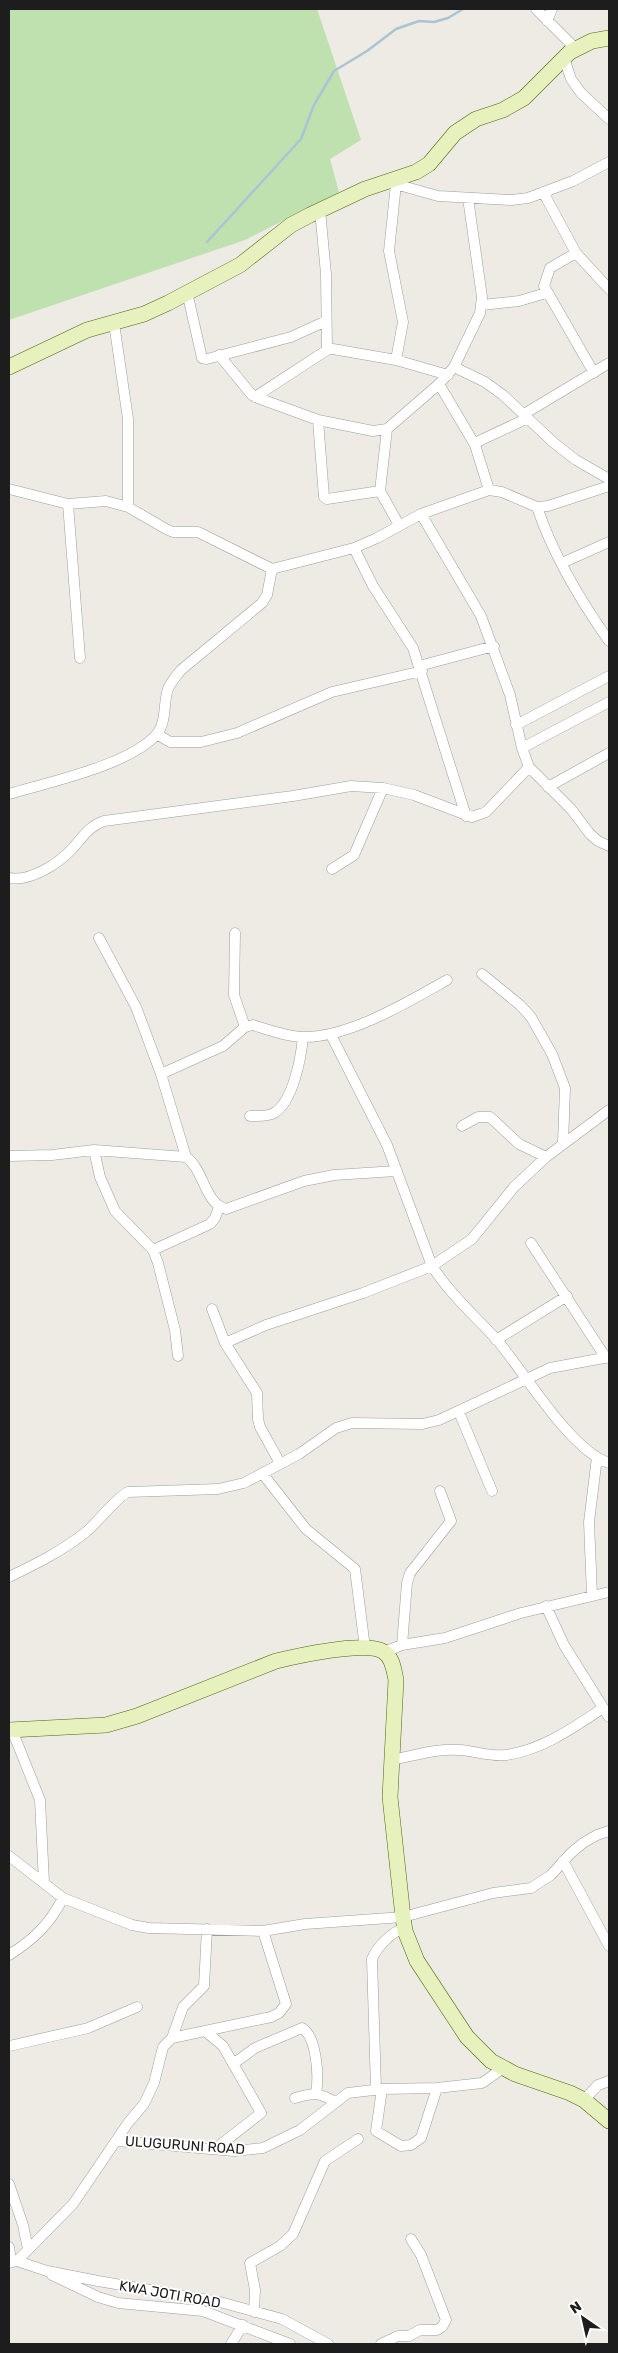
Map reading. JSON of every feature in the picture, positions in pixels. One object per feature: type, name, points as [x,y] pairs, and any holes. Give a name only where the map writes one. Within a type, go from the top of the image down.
[{"type":"street","points":[[536,9],[570,53],[571,79],[581,93],[609,119]]},
{"type":"street","points":[[547,21],[552,9]]},
{"type":"street","points":[[9,367],[88,330],[144,314],[240,265],[292,225],[320,210],[365,190],[392,183],[429,164],[455,132],[476,119],[503,110],[524,98],[570,53],[592,41],[609,38]]},
{"type":"street","points":[[392,183],[438,196],[512,200],[528,198],[573,180],[609,162]]},
{"type":"street","points":[[392,183],[389,251],[403,322],[396,360]]},
{"type":"street","points":[[543,192],[576,253],[609,289]]},
{"type":"street","points":[[219,355],[255,397],[318,420],[373,431],[387,429],[440,384],[451,371],[472,333],[482,305],[468,198]]},
{"type":"street","points":[[255,397],[321,356],[326,348],[326,274],[320,210]]},
{"type":"street","points":[[576,253],[550,268],[544,280],[546,294],[594,373]]},
{"type":"street","points":[[187,292],[202,358],[291,337],[326,321]]},
{"type":"street","points":[[482,305],[519,301],[546,294]]},
{"type":"street","points":[[114,323],[128,419],[128,507]]},
{"type":"street","points":[[326,348],[451,371],[497,390],[567,454],[609,479]]},
{"type":"street","points":[[475,445],[479,440],[526,416],[609,364]]},
{"type":"street","points":[[440,384],[475,445],[489,490]]},
{"type":"street","points":[[318,420],[324,497],[326,499],[380,491]]},
{"type":"street","points":[[387,429],[380,491],[399,525]]},
{"type":"street","points":[[9,489],[68,504],[106,501],[128,507],[166,529],[174,532],[198,532],[272,569],[354,548],[421,514],[489,490],[502,492],[537,506],[559,504],[609,486]]},
{"type":"street","points":[[68,504],[80,658]]},
{"type":"street","points":[[537,506],[543,525],[582,602],[609,642]]},
{"type":"street","points":[[421,514],[481,616],[494,646],[510,695],[522,748],[529,767],[571,809],[598,842],[609,846]]},
{"type":"street","points":[[562,563],[609,542]]},
{"type":"street","points":[[354,548],[373,586],[404,631],[420,669],[466,816]]},
{"type":"street","points":[[9,794],[123,758],[133,753],[157,734],[161,727],[168,690],[173,679],[181,670],[262,603],[267,595],[272,569]]},
{"type":"street","points":[[157,734],[170,742],[201,742],[236,733],[323,695],[420,669],[494,646]]},
{"type":"street","points":[[516,725],[608,679]]},
{"type":"street","points":[[522,748],[609,702]]},
{"type":"street","points":[[548,787],[609,753]]},
{"type":"street","points":[[9,878],[18,879],[43,870],[71,850],[89,828],[104,820],[293,796],[351,786],[384,788],[414,795],[466,816],[478,817],[486,812],[529,767]]},
{"type":"street","points":[[332,869],[354,855],[384,788]]},
{"type":"street","points":[[235,933],[234,995],[244,1027]]},
{"type":"street","points":[[99,938],[136,1007],[161,1074],[186,1157],[219,1207]]},
{"type":"street","points":[[482,974],[520,1005],[531,1017],[552,1054],[565,1088],[563,1143]]},
{"type":"street","points":[[161,1074],[222,1046],[244,1027],[253,1025],[303,1037],[332,1035],[415,998],[447,980]]},
{"type":"street","points":[[332,1035],[380,1127],[432,1266],[443,1282],[496,1340],[572,1436],[597,1457],[609,1463]]},
{"type":"street","points":[[250,1116],[266,1116],[278,1110],[297,1077],[303,1037]]},
{"type":"street","points":[[226,1343],[266,1325],[363,1293],[432,1266],[472,1239],[514,1187],[563,1143],[608,1110]]},
{"type":"street","points":[[462,1126],[478,1117],[490,1117],[519,1144],[546,1158]]},
{"type":"street","points":[[9,1156],[94,1150],[186,1157]]},
{"type":"street","points":[[94,1150],[103,1185],[115,1211],[153,1250],[175,1330],[178,1356]]},
{"type":"street","points":[[219,1207],[234,1208],[304,1181],[334,1175],[396,1171]]},
{"type":"street","points":[[153,1250],[210,1224],[215,1218],[219,1207]]},
{"type":"street","points":[[9,1576],[61,1551],[86,1532],[123,1494],[128,1492],[218,1490],[244,1483],[342,1426],[352,1423],[422,1424],[439,1420],[528,1380],[550,1368],[608,1357],[531,1243]]},
{"type":"street","points":[[496,1340],[567,1296]]},
{"type":"street","points":[[212,1309],[226,1343],[257,1393],[260,1427],[280,1463]]},
{"type":"street","points":[[459,1412],[492,1490]]},
{"type":"street","points":[[592,1595],[589,1522],[597,1457]]},
{"type":"street","points":[[262,1473],[306,1528],[355,1569],[365,1648]]},
{"type":"street","points":[[402,1645],[406,1589],[410,1573],[451,1521],[440,1491]]},
{"type":"street","points":[[44,1883],[40,1800],[10,1730],[106,1725],[137,1716],[276,1661],[319,1652],[365,1648],[384,1652],[402,1645],[445,1638],[546,1606],[609,1592]]},
{"type":"street","points":[[546,1606],[564,1645],[609,1717]]},
{"type":"street","points":[[384,1652],[394,1668],[396,1680],[390,1804],[404,1922],[411,1947],[424,1974],[467,2037],[491,2061],[502,2069],[570,2093],[584,2100],[609,2121]]},
{"type":"street","points":[[391,1760],[444,1750],[460,1750],[495,1755],[515,1753],[556,1738],[602,1708]]},
{"type":"street","points":[[9,1856],[63,1898],[132,1925],[149,1928],[263,1931],[305,1924],[404,1922],[493,1893],[531,1888],[551,1876],[563,1861],[583,1843],[609,1831]]},
{"type":"street","points":[[563,1861],[609,1946]]},
{"type":"street","points":[[9,1955],[37,1936],[53,1917],[63,1898]]},
{"type":"street","points":[[404,1922],[376,1951],[372,1959],[379,2089],[376,2131],[406,2146],[421,2138],[437,2088]]},
{"type":"street","name":"ULUGURUNI ROAD","points":[[12,2261],[28,2249],[73,2204],[149,2096],[158,2070],[161,2050],[172,2038],[183,2007],[204,1986],[207,1929]]},
{"type":"street","points":[[172,2038],[271,2016],[283,2009],[286,2004],[263,1931]]},
{"type":"street","points":[[9,2046],[88,2028],[137,2007]]},
{"type":"street","points":[[233,2064],[255,2048],[302,2028],[308,2034],[317,2064],[319,2076],[316,2093]]},
{"type":"street","points":[[205,2031],[223,2046],[261,2113],[215,2149]]},
{"type":"street","name":"ULUGURUNI ROAD","points":[[117,2141],[215,2149],[250,2150],[263,2148],[280,2142],[300,2130],[348,2093],[379,2089],[437,2088],[482,2083],[502,2069]]},
{"type":"street","points":[[584,2100],[598,2085],[609,2081]]},
{"type":"street","points":[[295,2098],[316,2093],[324,2095],[335,2102]]},
{"type":"street","points":[[254,2312],[255,2290],[250,2263],[280,2246],[292,2234],[325,2161],[358,2138]]},
{"type":"street","points":[[9,2184],[22,2218],[28,2249]]},
{"type":"street","points":[[381,2344],[398,2336],[410,2335],[420,2330],[440,2329],[446,2320],[421,2255],[411,2239]]},
{"type":"street","points":[[9,2247],[12,2261]]},
{"type":"street","name":"KWA JOTI ROAD","points":[[12,2261],[163,2294],[220,2302],[282,2319],[328,2344]]},
{"type":"street","points":[[47,2270],[63,2281],[118,2303],[203,2311],[290,2344]]},
{"type":"street","points":[[234,2343],[243,2325]]},
{"type":"green space","points":[[9,9],[317,9],[361,140],[330,159],[339,192],[245,240],[9,320]]},
{"type":"waterway","points":[[207,242],[301,139],[314,105],[334,71],[367,51],[396,29],[419,21],[434,22],[448,18],[463,9]]}]
